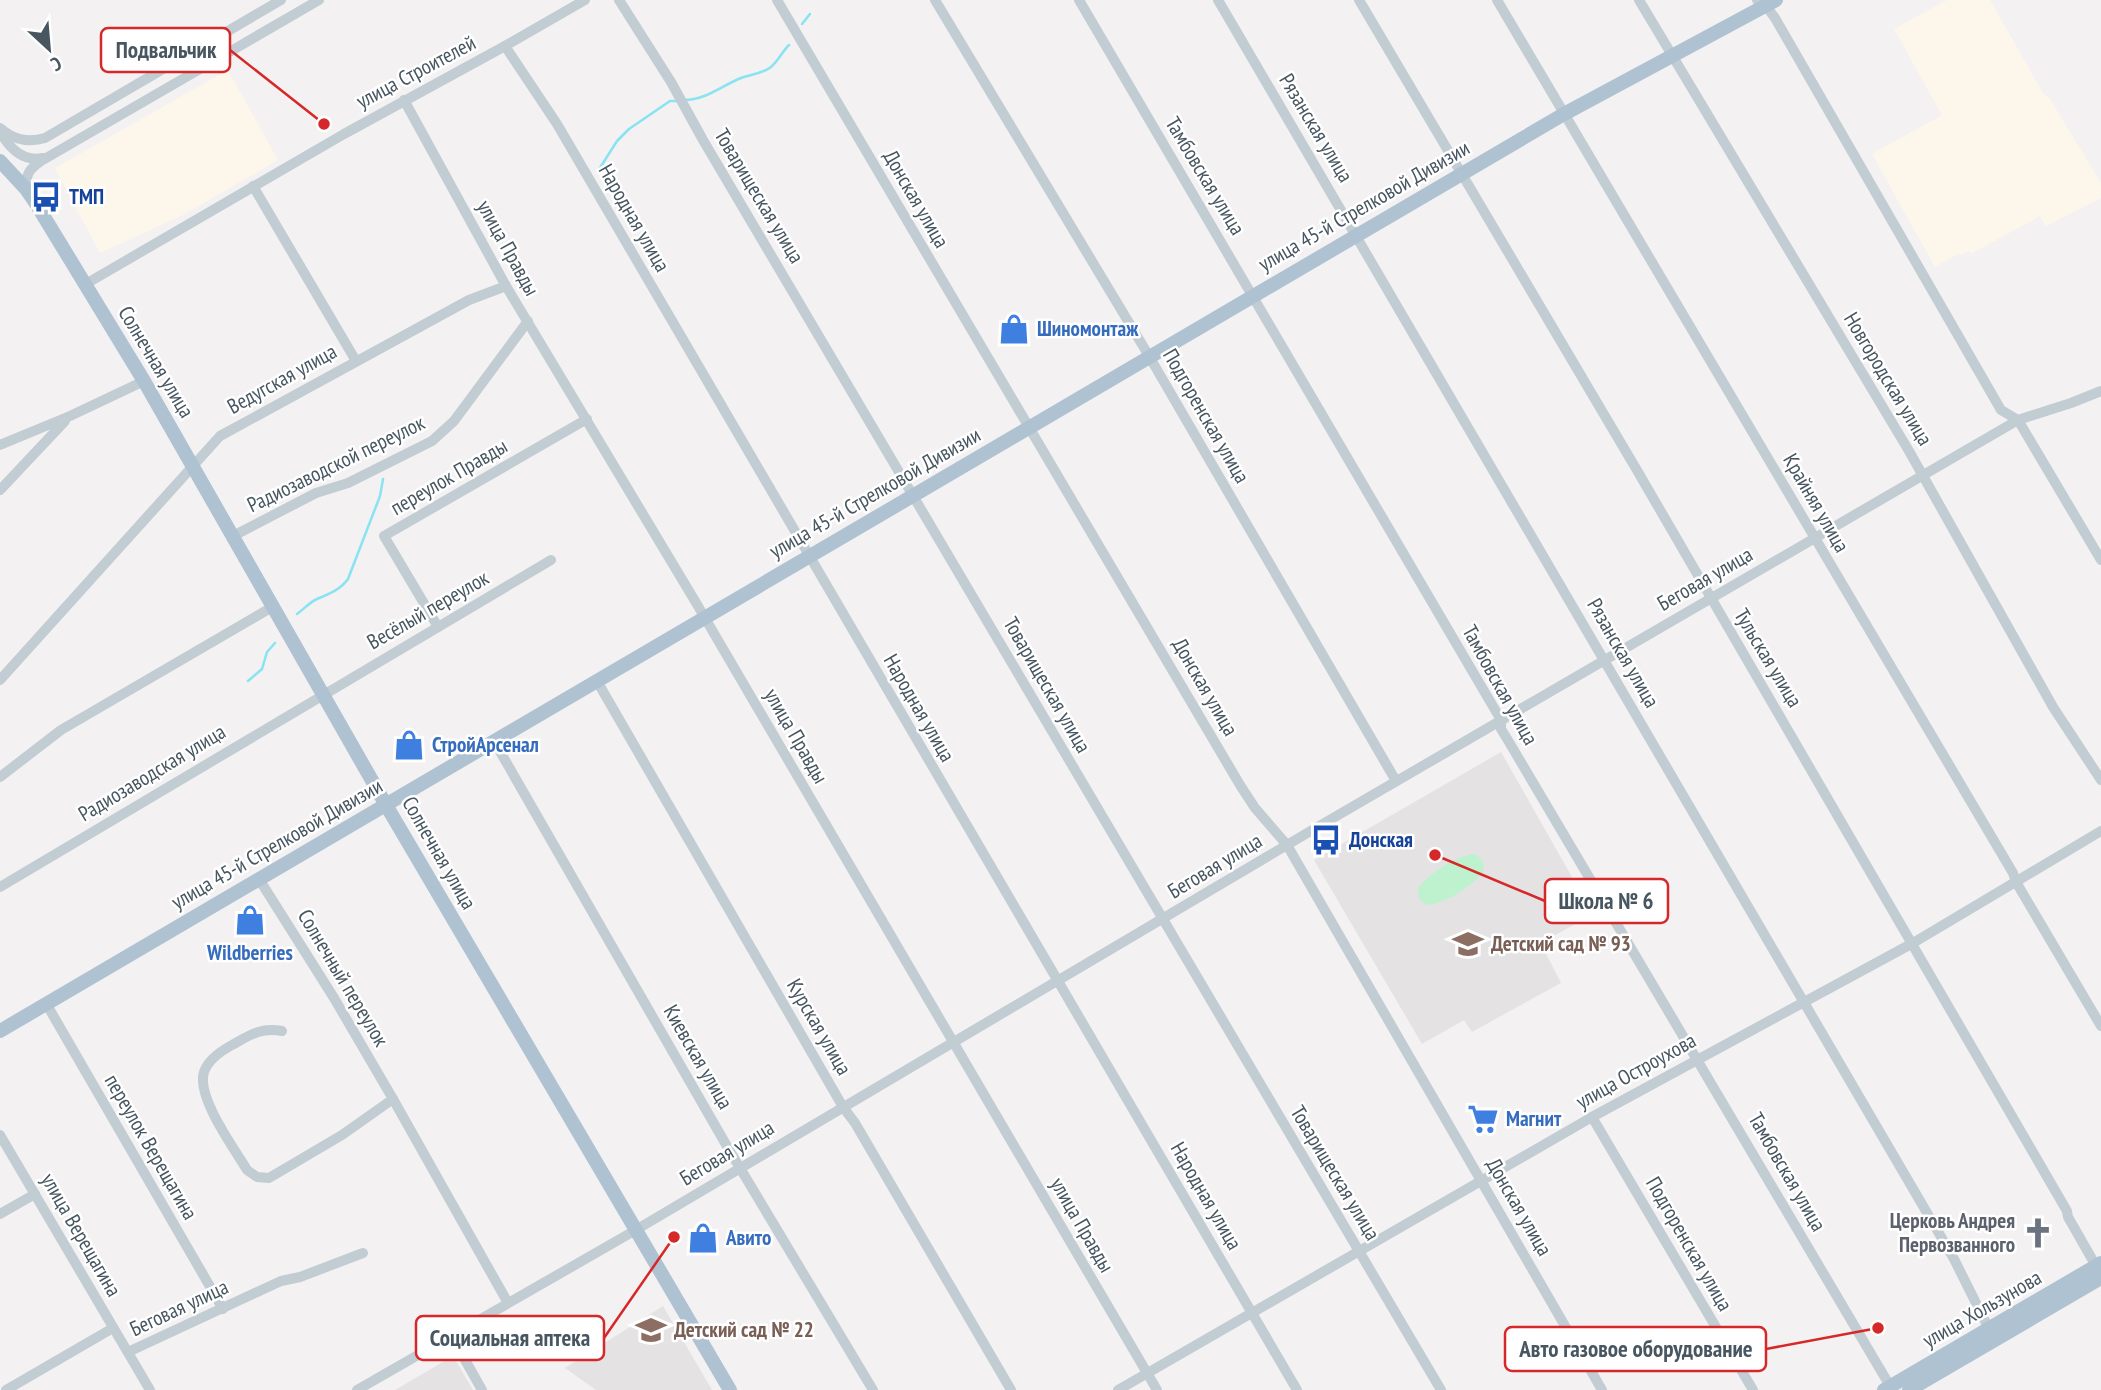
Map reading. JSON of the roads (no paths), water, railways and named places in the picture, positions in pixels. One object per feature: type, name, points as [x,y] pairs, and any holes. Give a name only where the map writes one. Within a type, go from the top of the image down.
[{"type":"main road","name":"улица 45-й Стрелковой Дивизии","points":[[0,1031],[1461,174],[1766,2]]},
{"type":"main road","name":"Солнечная улица","points":[[0,161],[26,189],[144,381],[386,805],[634,1231],[730,1390]]},
{"type":"main road","name":"улица Хользунова","points":[[1887,1388],[2099,1269]]},
{"type":"main road","name":"улица Хользунова","points":[[1909,1390],[2099,1269]]},
{"type":"street","points":[[0,130],[21,140],[34,142],[45,138],[281,0]]},
{"type":"street","points":[[26,189],[26,175],[49,157],[319,0]]},
{"type":"street","name":"улица Строителей","points":[[84,285],[404,100],[585,0]]},
{"type":"street","name":"Товарищеская улица","points":[[619,0],[671,82],[709,151],[1441,1390]]},
{"type":"street","name":"Донская улица","points":[[777,0],[1240,785],[1255,808],[1287,845],[1602,1390]]},
{"type":"street","name":"Подгоренская улица","points":[[935,0],[1149,356],[1396,781]]},
{"type":"street","name":"Тамбовская улица","points":[[1079,0],[1254,295],[1501,720],[1501,729],[1705,1072],[1887,1388]]},
{"type":"street","name":"Рязанская улица","points":[[1218,0],[1954,1259],[1989,1329]]},
{"type":"street","name":"Тульская улица","points":[[1359,0],[1913,943],[2099,1269]]},
{"type":"street","name":"Крайняя улица","points":[[1497,0],[2101,1026]]},
{"type":"street","name":"Новгородская улица","points":[[1639,0],[1923,475],[2053,707],[2101,780]]},
{"type":"street","points":[[1766,2],[2001,410],[2018,420],[2101,559]]},
{"type":"street","name":"Народная улица","points":[[505,46],[557,124],[1297,1390]]},
{"type":"street","name":"улица Правды","points":[[404,100],[506,286],[705,617],[1157,1390]]},
{"type":"street","points":[[0,130],[15,152],[33,160],[49,157]]},
{"type":"street","points":[[253,186],[356,361]]},
{"type":"street","name":"Ведугская улица","points":[[0,680],[220,436],[469,300],[506,286]]},
{"type":"street","name":"Радиозаводской переулок","points":[[233,536],[316,493],[348,483],[432,441],[454,421],[528,321]]},
{"type":"street","points":[[0,445],[144,381]]},
{"type":"street","name":"Беговая улица","points":[[357,1390],[634,1231],[1396,781],[2018,420],[2101,391]]},
{"type":"street","points":[[0,490],[70,416]]},
{"type":"street","name":"переулок Правды","points":[[438,626],[384,536],[587,419]]},
{"type":"street","name":"Весёлый переулок","points":[[324,693],[551,559]]},
{"type":"street","points":[[0,777],[61,730],[274,606]]},
{"type":"street","name":"Курская улица","points":[[597,681],[843,1107],[855,1122],[1011,1390]]},
{"type":"street","name":"Радиозаводская улица","points":[[0,887],[324,693]]},
{"type":"street","name":"Киевская улица","points":[[494,741],[740,1168],[873,1390]]},
{"type":"street","name":"улица Остроухова","points":[[1118,1390],[1592,1117],[1913,943],[2101,831]]},
{"type":"street","name":"Солнечный переулок","points":[[259,880],[334,998],[508,1303]]},
{"type":"street","name":"переулок Верещагина","points":[[47,1005],[223,1309]]},
{"type":"street","points":[[282,1031],[258,1030],[222,1051],[204,1072],[206,1099],[247,1170],[257,1177],[269,1178],[342,1135],[393,1099]]},
{"type":"street","name":"Подгоренская улица","points":[[1592,1117],[1753,1390]]},
{"type":"street","name":"улица Верещагина","points":[[0,1135],[150,1390]]},
{"type":"street","points":[[0,1214],[35,1194]]},
{"type":"street","name":"Беговая улица","points":[[128,1352],[281,1281],[300,1277],[363,1252]]},
{"type":"street","points":[[6,1390],[113,1328]]},
{"type":"street","points":[[451,1335],[482,1390]]},
{"type":"waterway","points":[[802,24],[810,14]]},
{"type":"waterway","points":[[684,100],[706,95],[741,78],[768,69],[789,45]]},
{"type":"waterway","points":[[598,171],[617,141],[629,129],[670,101],[678,101]]},
{"type":"waterway","points":[[297,614],[314,600],[338,589],[348,579],[380,496],[383,479]]},
{"type":"waterway","points":[[248,681],[262,669],[267,652],[275,643]]},
{"type":"place","name":"Подвальчик","points":[[324,124]]},
{"type":"place","name":"ТМП","points":[[46,197]]},
{"type":"place","name":"Шиномонтаж","points":[[1014,329]]},
{"type":"place","name":"СтройАрсенал","points":[[409,745]]},
{"type":"place","name":"Донская","points":[[1326,840]]},
{"type":"place","name":"Школа № 6","points":[[1435,855]]},
{"type":"place","name":"Wildberries","points":[[250,920]]},
{"type":"place","name":"Детский сад № 93","points":[[1468,944]]},
{"type":"place","name":"Магнит","points":[[1483,1119]]},
{"type":"place","name":"Церковь Андрея Первозванного","points":[[2038,1233]]},
{"type":"place","name":"Социальная аптека","points":[[674,1237]]},
{"type":"place","name":"Авито","points":[[703,1238]]},
{"type":"place","name":"Авто газовое оборудование","points":[[1878,1328]]},
{"type":"place","name":"Детский сад № 22","points":[[651,1330]]}]
